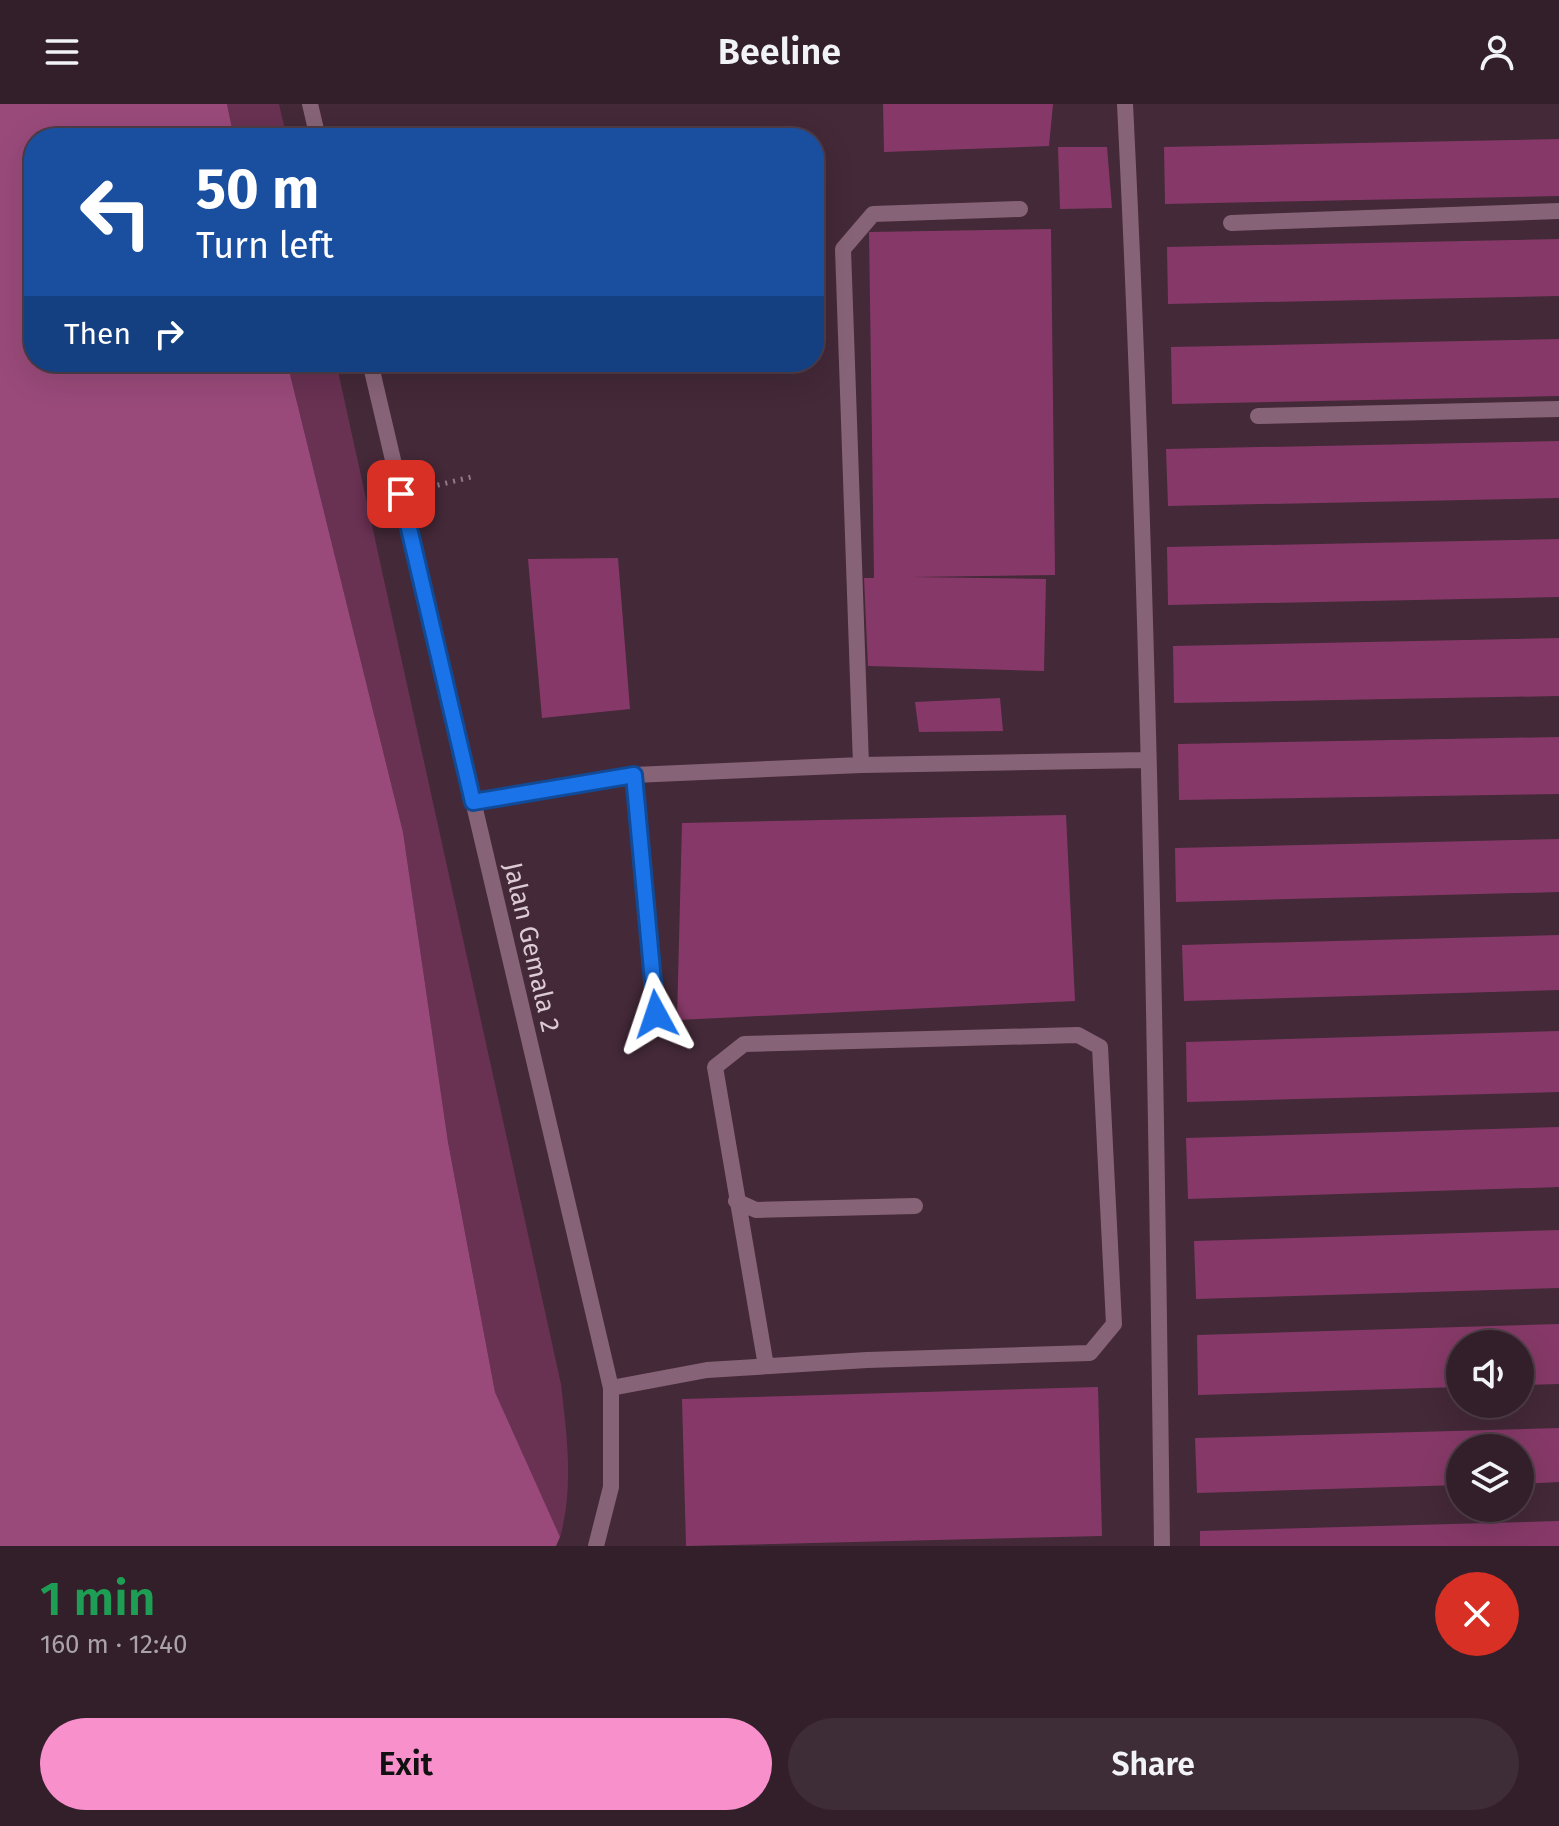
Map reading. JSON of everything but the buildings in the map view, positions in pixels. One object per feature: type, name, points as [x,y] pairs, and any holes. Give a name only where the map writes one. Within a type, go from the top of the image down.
[{"type":"street","points":[[310,104],[316,128]]},
{"type":"street","points":[[1125,104],[1134,270],[1147,760],[1162,1546]]},
{"type":"street","points":[[861,765],[843,249],[873,214],[1020,209]]},
{"type":"street","points":[[1231,223],[1559,211]]},
{"type":"street","name":"Jalan Gemala 2","points":[[372,372],[611,1388],[611,1487],[596,1546]]},
{"type":"street","points":[[1258,416],[1559,409]]},
{"type":"street","points":[[473,802],[634,775],[861,765],[1147,760]]},
{"type":"street","points":[[634,775],[656,1014]]},
{"type":"street","points":[[611,1388],[707,1370],[867,1360],[1090,1353],[1114,1324],[1100,1047],[1078,1035],[744,1044],[715,1067],[766,1366]]},
{"type":"street","points":[[736,1201],[756,1210],[915,1206]]},
{"type":"path","points":[[401,494],[471,477]]},
{"type":"shaded area","points":[[0,104],[227,104],[232,128],[24,128],[24,372],[289,372],[403,832],[448,1142],[495,1392],[560,1537],[556,1546],[0,1546]]},
{"type":"shaded area","points":[[227,104],[279,104],[285,128],[232,128]]},
{"type":"shaded area","points":[[289,372],[338,372],[561,1384],[568,1480],[560,1538],[495,1392],[448,1142],[403,832]]},
{"type":"route","points":[[401,494],[473,802],[634,775],[656,1014]]}]
